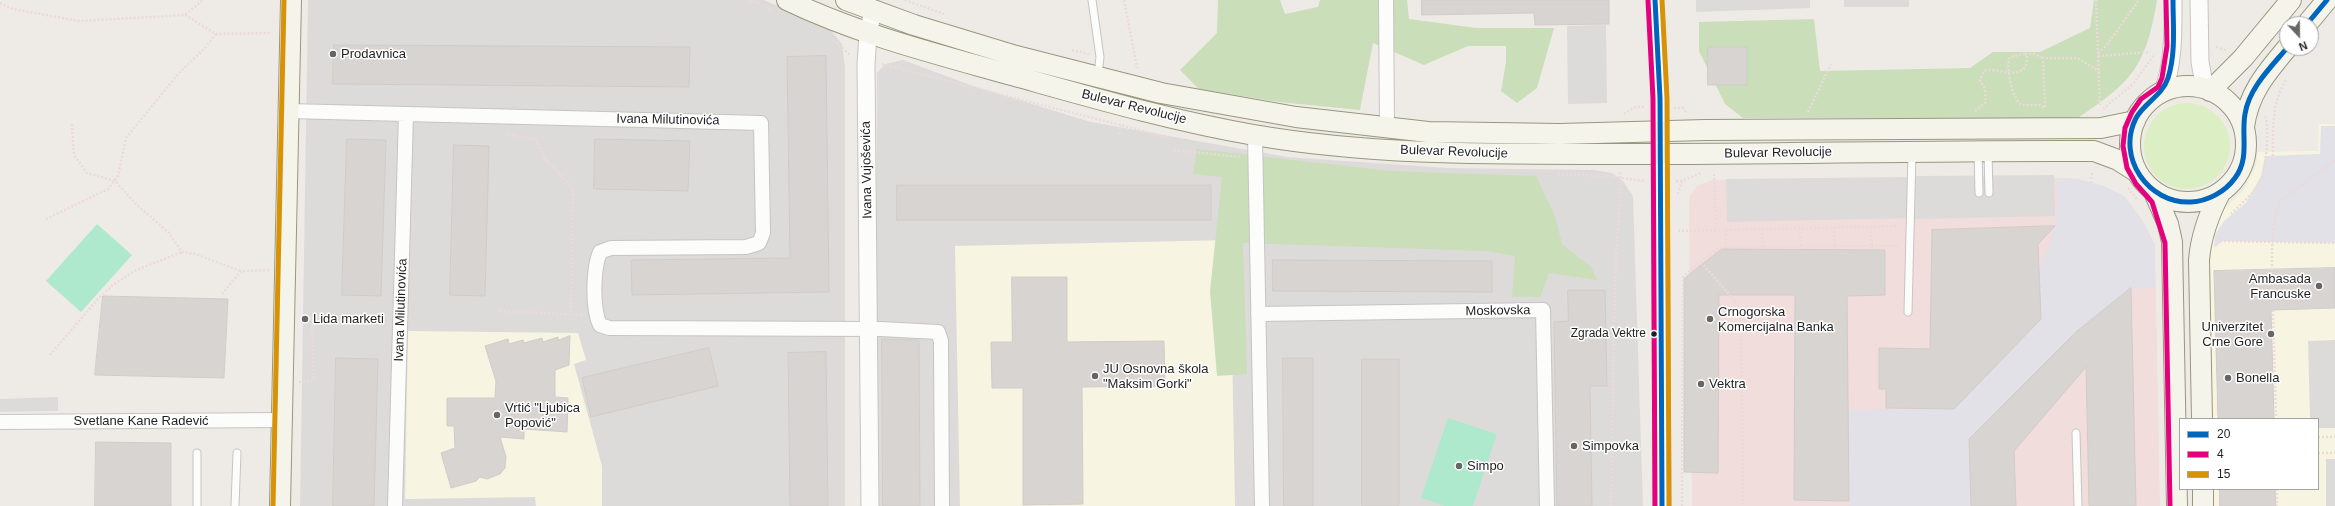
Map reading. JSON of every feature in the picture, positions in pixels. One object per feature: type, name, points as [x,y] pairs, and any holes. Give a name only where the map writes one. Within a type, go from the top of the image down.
[{"type":"main road","points":[[280,506],[291,0]]},
{"type":"main road","name":"Bulevar Revolucije","points":[[787,0],[868,34],[912,48],[1125,107],[1255,135],[1354,147],[1448,154],[1660,154],[1912,150],[2094,151],[2118,160],[2131,179]]},
{"type":"main road","name":"Bulevar Revolucije","points":[[846,0],[873,11],[1016,56],[1098,77],[1226,106],[1296,117],[1387,127],[1465,133],[2101,128],[2135,122]]},
{"type":"main road","points":[[2208,90],[2243,58],[2291,0]]},
{"type":"main road","points":[[2314,16],[2327,0]]},
{"type":"main road","points":[[2244,127],[2251,97],[2263,76],[2291,56]]},
{"type":"main road","points":[[2177,506],[2172,242],[2168,224],[2131,179],[2130,153],[2131,137],[2135,122],[2142,109],[2164,92],[2191,86],[2208,90],[2231,105],[2244,127],[2246,138],[2244,159],[2235,178],[2220,193],[2211,210],[2201,241],[2202,418]]},
{"type":"main road","points":[[2147,197],[2194,202],[2208,199],[2220,193]]},
{"type":"main road","points":[[2203,490],[2203,506]]},
{"type":"street","points":[[1386,0],[1387,127]]},
{"type":"street","points":[[1655,0],[1660,131],[1662,506]]},
{"type":"street","points":[[2164,92],[2169,76],[2174,47],[2173,0]]},
{"type":"street","points":[[2199,0],[2200,62],[2208,90]]},
{"type":"street","name":"Ivana Vujoševića","points":[[870,506],[866,65],[868,34],[873,11]]},
{"type":"street","name":"Ivana Milutinovića","points":[[288,111],[761,123],[763,233],[758,243],[746,247],[611,248],[600,252],[596,262],[597,320]]},
{"type":"street","name":"Ivana Milutinovića","points":[[395,506],[406,114]]},
{"type":"street","points":[[1255,135],[1254,158],[1262,506]]},
{"type":"street","name":"Moskovska","points":[[1258,314],[1543,310],[1547,506]]},
{"type":"street","points":[[597,320],[609,328],[929,331],[939,334],[942,506]]},
{"type":"street","name":"Svetlane Kane Radević","points":[[0,422],[282,420]]},
{"type":"lane","points":[[1092,0],[1100,57],[1098,77]]},
{"type":"lane","points":[[1908,312],[1912,150]]},
{"type":"lane","points":[[1983,151],[1989,193]]},
{"type":"lane","points":[[1979,193],[1983,151]]},
{"type":"lane","points":[[2076,433],[2078,506]]},
{"type":"lane","points":[[197,453],[197,506]]},
{"type":"lane","points":[[234,506],[237,453]]},
{"type":"path","points":[[185,15],[203,0]]},
{"type":"path","points":[[904,0],[946,14]]},
{"type":"path","points":[[2096,0],[2100,105]]},
{"type":"path","points":[[2098,55],[2139,0]]},
{"type":"path","points":[[0,3],[13,9],[79,21],[185,15],[216,34],[271,33]]},
{"type":"path","points":[[46,219],[108,189],[115,181],[126,138],[178,74],[204,49],[216,34]]},
{"type":"path","points":[[1071,50],[1100,57]]},
{"type":"path","points":[[2098,55],[2150,52]]},
{"type":"path","points":[[2045,108],[2040,105],[2021,105],[2018,102],[2006,66],[2010,57],[2024,54],[2034,54],[2043,58],[2077,58],[2099,71]]},
{"type":"path","points":[[1973,112],[1986,102],[1985,89],[1980,80],[1984,71],[1989,69],[2009,72],[2020,71],[2026,66],[2027,57],[2024,54]]},
{"type":"path","points":[[2043,58],[2045,108],[2047,112]]},
{"type":"path","points":[[1806,114],[1831,64]]},
{"type":"path","points":[[1130,66],[1145,71]]},
{"type":"path","points":[[2273,160],[2275,115],[2279,91],[2287,78]]},
{"type":"path","points":[[2228,216],[2260,181],[2267,148],[2267,121],[2265,115],[2267,110]]},
{"type":"path","points":[[1616,115],[1623,115]]},
{"type":"path","points":[[72,124],[74,155],[88,172],[115,181],[136,204],[169,233],[182,252]]},
{"type":"path","points":[[508,134],[536,140],[544,158],[572,188],[571,314]]},
{"type":"path","points":[[1174,150],[1254,158]]},
{"type":"path","points":[[2272,270],[2272,242],[2276,212],[2281,202],[2335,160]]},
{"type":"path","points":[[2088,168],[2097,170]]},
{"type":"path","points":[[1682,181],[1706,170]]},
{"type":"path","points":[[2091,183],[2092,171]]},
{"type":"path","points":[[1714,174],[1716,230]]},
{"type":"path","points":[[1612,506],[1614,277],[1621,178]]},
{"type":"path","points":[[2131,179],[2147,197]]},
{"type":"path","points":[[1678,231],[1909,226]]},
{"type":"path","points":[[1834,227],[1835,248]]},
{"type":"path","points":[[1871,227],[1872,248]]},
{"type":"path","points":[[1800,228],[1800,248]]},
{"type":"path","points":[[1762,229],[1763,248]]},
{"type":"path","points":[[1726,230],[1726,247]]},
{"type":"path","points":[[2201,241],[2335,244]]},
{"type":"path","points":[[1682,506],[1683,277],[1720,247],[1872,248],[1909,246]]},
{"type":"path","points":[[50,355],[98,299],[113,285],[134,271],[182,252],[195,254],[241,271],[285,271]]},
{"type":"path","points":[[1701,262],[1741,308],[1743,506]]},
{"type":"path","points":[[222,294],[241,271]]},
{"type":"path","points":[[2273,310],[2276,418]]},
{"type":"path","points":[[500,311],[571,314],[597,320]]},
{"type":"path","points":[[283,385],[314,380],[312,325],[339,316]]},
{"type":"path","points":[[2319,437],[2335,437]]},
{"type":"path","points":[[2319,453],[2335,452]]},
{"type":"path","points":[[2277,490],[2278,506]]},
{"type":"shaded area","points":[[308,0],[764,0],[830,29],[842,44],[845,67],[845,506],[300,506]]},
{"type":"shaded area","points":[[1696,0],[1810,0],[1810,8],[1696,12]]},
{"type":"shaded area","points":[[1844,0],[1909,0],[1909,7],[1844,7]]},
{"type":"shaded area","points":[[1606,25],[1607,103],[1568,104],[1567,26]]},
{"type":"shaded area","points":[[903,60],[973,86],[1091,122],[1287,157],[1448,168],[1594,170],[1612,173],[1623,181],[1633,196],[1643,506],[876,506],[877,73],[885,64]]},
{"type":"shaded area","name":"Univerzitet Crne Gore","points":[[2319,124],[2335,124],[2335,506],[2213,506],[2212,490],[2319,490],[2319,418],[2210,418],[2205,250],[2218,215],[2244,190],[2256,166],[2258,152],[2318,151]]},
{"type":"shaded area","points":[[2321,126],[2335,126],[2335,243],[2223,241],[2214,248],[2215,235],[2224,221],[2246,203],[2261,176],[2265,156],[2320,154]]},
{"type":"shaded area","points":[[2054,175],[2055,216],[1913,219],[1912,176]]},
{"type":"shaded area","points":[[1911,177],[1911,218],[1727,222],[1726,179]]},
{"type":"shaded area","points":[[2057,178],[2078,179],[2104,186],[2124,196],[2142,220],[2155,245],[2155,287],[2131,289],[2076,332],[1969,439],[1971,506],[1849,506],[1849,410],[1954,409],[2041,319],[2039,272],[2055,226],[2057,210]]},
{"type":"shaded area","points":[[2078,179],[2103,186],[2124,196],[2142,220],[2155,245],[2160,506],[1692,506],[1689,197],[1697,186],[1712,180]]},
{"type":"shaded area","name":"JU Osnovna škola \"Maksim Gorki\"","points":[[1230,240],[1235,506],[960,506],[955,246]]},
{"type":"shaded area","name":"Vrtić \"Ljubica Popović\"","points":[[408,331],[578,333],[586,360],[574,364],[602,466],[602,506],[536,506],[535,497],[405,499]]},
{"type":"shaded area","points":[[2335,340],[2335,428],[2319,428],[2319,418],[2310,418],[2308,341]]},
{"type":"shaded area","points":[[58,397],[58,411],[0,412],[0,399]]},
{"type":"shaded area","points":[[2326,459],[2335,459],[2335,506],[2326,506]]},
{"type":"green space","points":[[1218,0],[1280,0],[1285,14],[1318,7],[1320,0],[1407,0],[1409,19],[1476,28],[1554,28],[1537,88],[1517,103],[1501,91],[1506,62],[1506,46],[1468,46],[1424,65],[1373,43],[1360,110],[1279,102],[1199,89],[1180,70],[1217,33]]},
{"type":"green space","points":[[2094,0],[2157,0],[2148,41],[2142,57],[2134,70],[2112,93],[2078,118],[1743,118],[1725,104],[1699,51],[1699,22],[1814,19],[1820,71],[1970,68],[1993,52],[2040,52],[2090,28]]},
{"type":"green space","points":[[2187,103],[2203,107],[2217,116],[2226,130],[2230,146],[2226,162],[2217,176],[2203,185],[2187,189],[2171,185],[2157,176],[2148,162],[2144,146],[2148,130],[2157,116],[2171,107]]},
{"type":"green space","points":[[1197,149],[1390,171],[1536,176],[1555,216],[1562,244],[1591,267],[1597,280],[1549,273],[1540,297],[1512,297],[1515,256],[1486,251],[1243,243],[1247,374],[1217,376],[1210,291],[1222,177],[1193,174]]},
{"type":"green space","points":[[97,224],[132,255],[81,312],[46,281]]},
{"type":"green space","name":"Simpo","points":[[1448,418],[1497,434],[1473,506],[1445,506],[1421,498]]},
{"type":"building","points":[[1422,0],[1609,0],[1609,24],[1535,25],[1534,13],[1422,15]]},
{"type":"building","points":[[334,45],[690,47],[689,87],[333,84]]},
{"type":"building","points":[[1708,47],[1747,47],[1747,85],[1708,85]]},
{"type":"building","points":[[826,56],[829,292],[632,295],[631,260],[790,258],[787,57]]},
{"type":"building","points":[[347,139],[386,140],[381,296],[342,295]]},
{"type":"building","points":[[595,139],[690,141],[688,191],[594,189]]},
{"type":"building","points":[[454,145],[489,146],[485,296],[450,295]]},
{"type":"building","points":[[897,185],[1211,185],[1211,220],[897,220]]},
{"type":"building","points":[[2055,226],[2038,244],[2041,319],[1954,409],[1886,408],[1886,389],[1879,389],[1879,348],[1930,349],[1932,230]]},
{"type":"building","points":[[1722,249],[1885,250],[1885,295],[1847,296],[1849,501],[1794,500],[1795,295],[1719,295],[1718,473],[1684,472],[1684,279]]},
{"type":"building","points":[[1273,260],[1492,261],[1492,292],[1273,291]]},
{"type":"building","points":[[2335,268],[2335,308],[2271,310],[2274,418],[2218,418],[2214,271]]},
{"type":"building","points":[[1012,277],[1067,277],[1067,342],[1164,341],[1165,386],[1082,387],[1083,504],[1023,505],[1023,388],[992,388],[991,342],[1012,342]]},
{"type":"building","points":[[2131,288],[2136,506],[2089,506],[2086,367],[2014,451],[2016,506],[1971,506],[1969,439],[2076,332]]},
{"type":"building","name":"Simpovka","points":[[1568,290],[1605,290],[1607,386],[1590,386],[1592,506],[1557,506],[1554,322],[1568,321]]},
{"type":"building","points":[[103,296],[228,299],[224,378],[95,375]]},
{"type":"building","points":[[570,336],[569,365],[555,370],[555,397],[568,398],[567,432],[524,429],[524,439],[500,437],[506,457],[505,468],[500,474],[487,479],[480,477],[476,481],[451,488],[441,453],[455,448],[454,426],[447,426],[447,398],[495,398],[496,381],[485,346],[508,339],[509,344],[523,340],[524,343],[542,338],[543,342],[558,337],[558,340]]},
{"type":"building","points":[[882,339],[919,340],[920,506],[883,506]]},
{"type":"building","points":[[709,348],[718,386],[591,417],[582,378]]},
{"type":"building","points":[[826,352],[828,506],[790,506],[788,353]]},
{"type":"building","points":[[336,358],[378,359],[374,506],[333,506]]},
{"type":"building","points":[[1283,358],[1313,358],[1313,506],[1284,506]]},
{"type":"building","points":[[1362,359],[1399,359],[1399,506],[1362,506]]},
{"type":"building","points":[[96,442],[171,443],[171,506],[95,506]]},
{"type":"building","points":[[2220,490],[2275,490],[2276,506],[2220,506]]},
{"type":"transit line","name":"15","points":[[273,506],[284,0]]},
{"type":"transit line","name":"4","points":[[1648,0],[1653,98],[1655,506]]},
{"type":"transit line","name":"20","points":[[1655,0],[1660,98],[1662,506]]},
{"type":"transit line","name":"15","points":[[1662,0],[1667,98],[1669,506]]},
{"type":"transit line","name":"4","points":[[2166,0],[2167,46],[2162,78],[2158,87],[2141,99],[2132,112],[2125,128],[2123,146],[2127,168],[2136,184],[2152,202],[2165,243],[2170,506]]},
{"type":"transit line","name":"20","points":[[2173,0],[2174,30],[2171,69],[2162,90],[2136,118],[2131,133],[2130,148],[2133,162],[2140,175],[2149,187],[2161,195],[2175,201],[2191,202],[2204,200],[2216,195],[2231,183],[2240,170],[2244,155],[2244,122],[2247,104],[2262,78],[2280,56]]},
{"type":"transit line","name":"20","points":[[2314,16],[2327,0]]},
{"type":"place","name":"Prodavnica","points":[[333,54]]},
{"type":"place","name":"Ambasada Francuske","points":[[2319,286]]},
{"type":"place","name":"Lida marketi","points":[[305,319]]},
{"type":"place","name":"Crnogorska Komercijalna Banka","points":[[1710,319]]},
{"type":"place","name":"Zgrada Vektre","points":[[1654,334]]},
{"type":"place","name":"Univerzitet Crne Gore","points":[[2271,334]]},
{"type":"place","name":"JU Osnovna škola \"Maksim Gorki\"","points":[[1095,376]]},
{"type":"place","name":"Bonella","points":[[2228,378]]},
{"type":"place","name":"Vektra","points":[[1701,384]]},
{"type":"place","name":"Vrtić \"Ljubica Popović\"","points":[[497,415]]},
{"type":"place","name":"Simpovka","points":[[1574,446]]},
{"type":"place","name":"Simpo","points":[[1459,466]]}]
